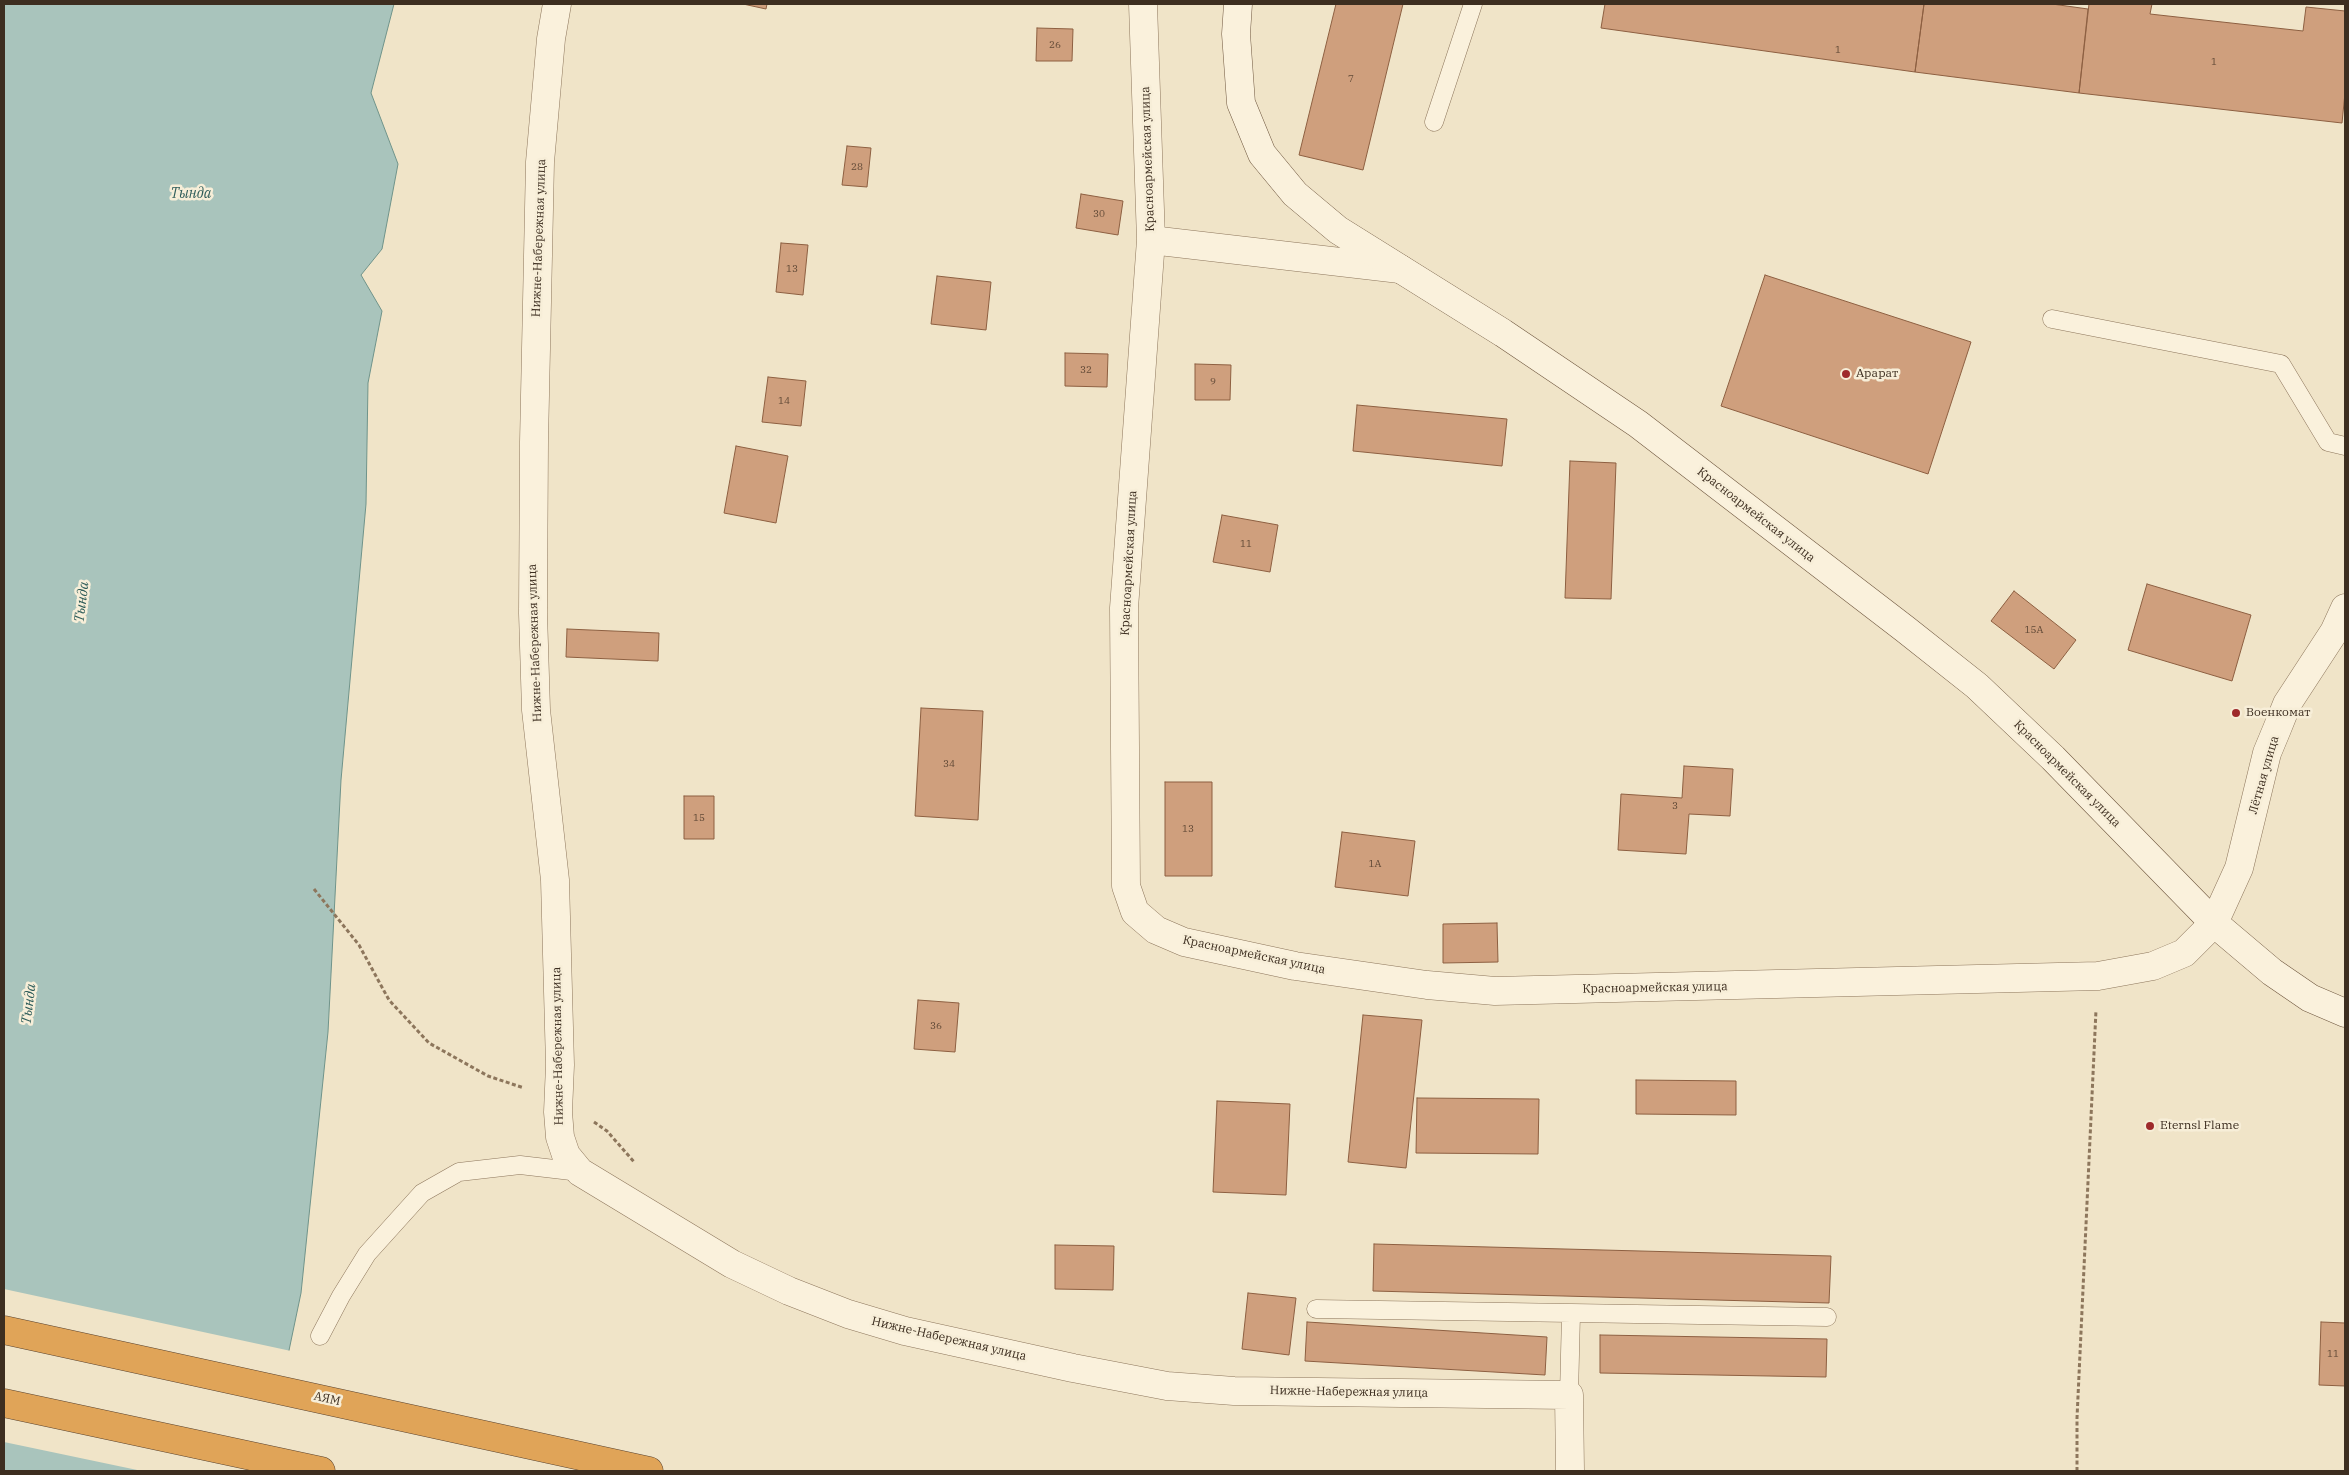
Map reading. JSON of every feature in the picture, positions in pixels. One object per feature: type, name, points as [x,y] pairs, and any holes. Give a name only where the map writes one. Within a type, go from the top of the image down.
[{"type":"highway","name":"АЯМ","points":[[4,1330],[649,1471]]},
{"type":"highway","points":[[4,1403],[321,1471]]},
{"type":"street","name":"Нижне-Набережная улица","points":[[557,4],[551,39],[540,162],[532,613],[536,710],[555,880],[560,1065],[558,1099],[560,1137],[566,1155],[580,1172],[732,1264],[789,1291],[840,1311],[906,1331],[1166,1386],[1234,1391],[1569,1395]]},
{"type":"street","name":"Красноармейская улица","points":[[1143,4],[1151,240],[1124,608],[1126,886],[1135,912],[1156,930],[1184,942],[1294,966],[1427,985],[1496,991],[2098,976],[2153,966],[2184,954],[2214,923]]},
{"type":"street","name":"Красноармейская улица","points":[[1238,4],[1236,34],[1241,103],[1262,154],[1302,200],[1338,230],[1503,333],[1638,424],[1970,681],[2053,758],[2214,923],[2272,972],[2310,998],[2345,1013]]},
{"type":"street","points":[[1151,240],[1400,269]]},
{"type":"street","name":"Лётная улица","points":[[2214,923],[2239,868],[2267,753],[2277,728],[2288,704],[2334,632],[2345,608]]},
{"type":"street","points":[[1569,1395],[1570,1471]]},
{"type":"lane","points":[[1434,122],[1473,4]]},
{"type":"lane","points":[[2052,319],[2281,364],[2328,442],[2345,446]]},
{"type":"lane","points":[[320,1336],[341,1296],[367,1254],[422,1194],[459,1172],[520,1165],[580,1172]]},
{"type":"lane","points":[[1316,1309],[1827,1317]]},
{"type":"lane","points":[[1569,1395],[1571,1314]]},
{"type":"path","points":[[314,889],[360,944],[389,1000],[429,1043],[488,1076],[558,1099],[608,1131],[641,1170]]},
{"type":"path","points":[[2077,1471],[2077,1418],[2098,976]]},
{"type":"water","name":"Тында","points":[[4,4],[394,4],[371,93],[398,164],[382,249],[361,275],[382,311],[368,383],[366,504],[341,780],[328,1032],[301,1293],[269,1446],[257,1471],[4,1471]]},
{"type":"pier","points":[[4,1289],[291,1351],[272,1446],[259,1471],[142,1471],[4,1442]]},
{"type":"building","points":[[743,4],[767,4],[766,9]]},
{"type":"building","points":[[1336,4],[1403,4],[1363,170],[1299,155]]},
{"type":"building","points":[[1605,4],[1924,4],[1915,72],[1601,28]]},
{"type":"building","points":[[1924,4],[2052,4],[2088,9],[2079,93],[1915,72]]},
{"type":"building","points":[[2089,4],[2152,4],[2150,14],[2303,31],[2306,7],[2345,11],[2345,93],[2342,123],[2079,93]]},
{"type":"building","points":[[1037,28],[1073,29],[1072,61],[1036,61]]},
{"type":"building","points":[[847,146],[871,148],[867,187],[842,185]]},
{"type":"building","points":[[1081,194],[1123,201],[1118,235],[1076,228]]},
{"type":"building","points":[[781,243],[808,245],[803,295],[776,292]]},
{"type":"building","name":"Арарат","points":[[1765,275],[1971,342],[1928,474],[1721,406]]},
{"type":"building","points":[[937,276],[991,282],[986,330],[931,324]]},
{"type":"building","points":[[1065,353],[1108,354],[1107,387],[1065,386]]},
{"type":"building","points":[[1195,364],[1231,365],[1230,400],[1195,400]]},
{"type":"building","points":[[768,377],[806,381],[801,426],[762,422]]},
{"type":"building","points":[[1357,405],[1507,419],[1502,466],[1353,451]]},
{"type":"building","points":[[736,446],[788,456],[776,523],[724,513]]},
{"type":"building","points":[[1570,461],[1616,463],[1611,599],[1565,598]]},
{"type":"building","points":[[1222,515],[1278,525],[1270,572],[1213,562]]},
{"type":"building","points":[[2147,584],[2251,615],[2232,681],[2128,650]]},
{"type":"building","points":[[2014,591],[2076,640],[2054,669],[1991,621]]},
{"type":"building","points":[[567,629],[659,633],[658,661],[566,657]]},
{"type":"building","points":[[921,708],[983,711],[978,820],[915,816]]},
{"type":"building","points":[[1684,766],[1733,769],[1730,816],[1689,814],[1686,854],[1618,850],[1621,794],[1682,798]]},
{"type":"building","points":[[1165,782],[1212,782],[1212,876],[1165,876]]},
{"type":"building","points":[[684,796],[714,796],[714,839],[684,839]]},
{"type":"building","points":[[1342,832],[1415,841],[1408,896],[1335,887]]},
{"type":"building","points":[[1497,923],[1498,962],[1443,963],[1443,924]]},
{"type":"building","points":[[918,1000],[959,1003],[955,1052],[914,1049]]},
{"type":"building","points":[[1363,1015],[1422,1020],[1406,1168],[1348,1162]]},
{"type":"building","points":[[1636,1080],[1736,1081],[1736,1115],[1636,1114]]},
{"type":"building","points":[[1417,1098],[1539,1099],[1538,1154],[1416,1153]]},
{"type":"building","points":[[1217,1101],[1290,1104],[1286,1195],[1213,1192]]},
{"type":"building","points":[[1374,1244],[1831,1256],[1829,1303],[1373,1291]]},
{"type":"building","points":[[1055,1245],[1114,1246],[1113,1290],[1055,1289]]},
{"type":"building","points":[[1248,1293],[1296,1298],[1289,1355],[1242,1349]]},
{"type":"building","points":[[1307,1322],[1547,1337],[1545,1375],[1305,1361]]},
{"type":"building","points":[[2321,1322],[2345,1323],[2345,1386],[2319,1385]]},
{"type":"building","points":[[1600,1335],[1827,1339],[1826,1377],[1600,1373]]},
{"type":"place","name":"Арарат","points":[[1846,374]]},
{"type":"place","name":"Военкомат","points":[[2236,713]]},
{"type":"place","name":"Eternsl Flame","points":[[2150,1126]]}]
